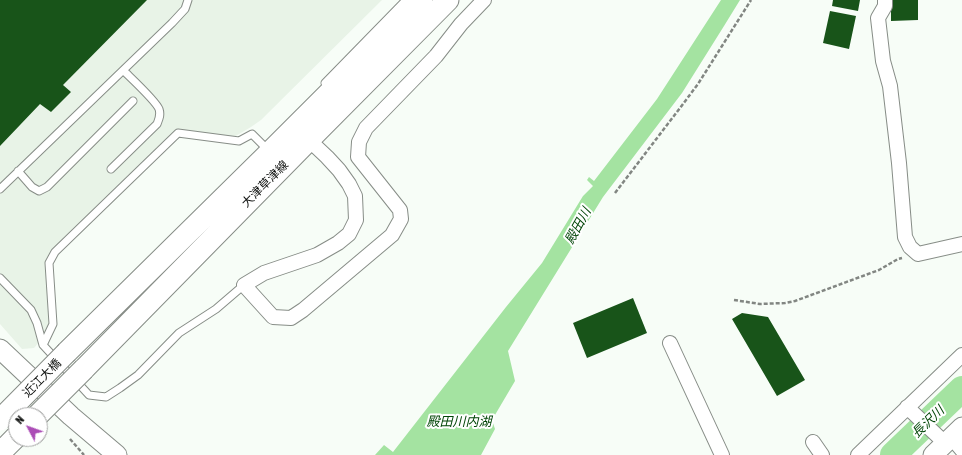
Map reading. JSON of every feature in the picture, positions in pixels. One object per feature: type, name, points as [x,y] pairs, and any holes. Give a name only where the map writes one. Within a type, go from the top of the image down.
[{"type":"main road","name":"大津草津線","points":[[84,369],[304,131],[422,0]]},
{"type":"main road","name":"大津草津線","points":[[67,352],[270,152],[304,131],[448,0]]},
{"type":"main road","points":[[0,349],[71,416],[117,455]]},
{"type":"main road","name":"近江大橋","points":[[0,420],[67,352]]},
{"type":"main road","name":"近江大橋","points":[[46,407],[84,369]]},
{"type":"main road","points":[[0,453],[8,445]]},
{"type":"street","points":[[304,131],[339,170],[349,184],[355,196],[356,220],[349,234],[338,243],[317,255],[264,273],[244,285],[273,318],[292,318],[392,235],[402,219],[400,210],[358,157],[358,142],[366,128],[436,56],[461,24],[484,0]]},
{"type":"street","points":[[885,0],[885,6],[878,18],[883,61],[890,86],[899,163],[905,237],[910,247],[918,254],[962,244]]},
{"type":"street","points":[[670,343],[722,455]]},
{"type":"street","points":[[858,455],[910,409],[962,355]]},
{"type":"street","points":[[910,409],[949,442]]},
{"type":"street","points":[[813,442],[822,455]]},
{"type":"lane","points":[[0,189],[172,23],[184,9],[188,0]]},
{"type":"lane","points":[[319,89],[406,0]]},
{"type":"lane","points":[[111,169],[157,124],[160,116],[158,107],[153,100],[124,70]]},
{"type":"lane","points":[[304,131],[311,99]]},
{"type":"lane","points":[[18,171],[32,187],[39,191],[47,187],[133,101]]},
{"type":"lane","points":[[43,345],[53,324],[48,263],[55,252],[178,133],[240,141],[252,134],[270,152]]},
{"type":"lane","points":[[0,278],[31,310],[38,323],[43,345],[90,395],[106,396],[138,375],[179,333],[216,309],[244,285]]},
{"type":"path","points":[[615,193],[698,84],[751,0]]},
{"type":"path","points":[[734,300],[760,304],[795,301],[879,270],[898,259],[918,254]]},
{"type":"shaded area","points":[[0,0],[382,0],[261,120],[251,127],[234,137],[180,131],[171,134],[53,252],[48,263],[53,326],[34,348],[22,349],[0,324]]},
{"type":"water","name":"殿田川内湖","points":[[721,0],[740,0],[682,93],[603,197],[508,351],[515,381],[492,420],[495,429],[481,455],[375,455],[384,445],[393,452],[542,263],[583,196],[593,186],[587,180],[589,177],[594,181],[657,99]]},
{"type":"building","points":[[0,0],[147,0],[63,85],[71,92],[51,112],[40,104],[0,146]]},
{"type":"building","points":[[833,0],[860,0],[858,11],[832,6]]},
{"type":"building","points":[[891,0],[918,0],[918,20],[891,21]]},
{"type":"building","points":[[830,11],[856,16],[849,49],[823,43]]},
{"type":"building","points":[[633,298],[647,333],[587,358],[573,323]]},
{"type":"building","points":[[742,313],[768,317],[805,380],[777,396],[732,319]]},
{"type":"waterway","name":"長沢川","points":[[893,455],[962,389]]},
{"type":"water label","name":"殿田川","points":[[578,226]]}]
